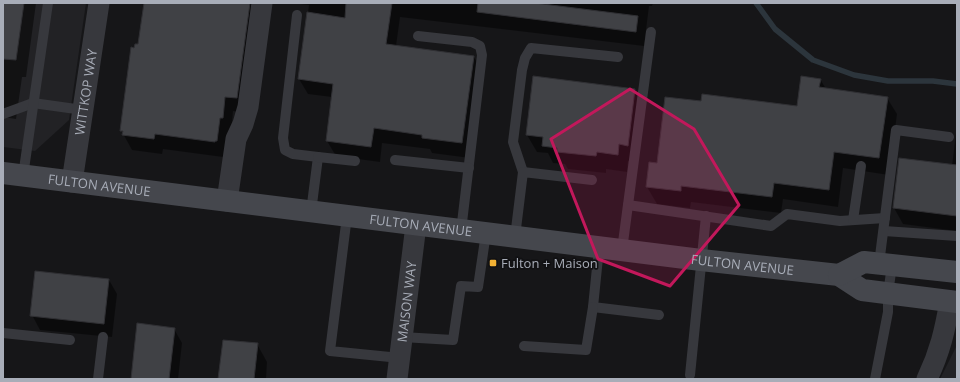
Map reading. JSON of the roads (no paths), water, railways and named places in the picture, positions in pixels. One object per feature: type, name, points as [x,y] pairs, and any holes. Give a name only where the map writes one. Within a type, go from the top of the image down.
[{"type":"main road","name":"FULTON AVENUE","points":[[13,174],[599,248],[839,275],[862,290],[953,302]]},
{"type":"main road","points":[[839,275],[864,262],[957,272]]},
{"type":"street","name":"WITTKOP WAY","points":[[72,182],[99,3]]},
{"type":"street","points":[[227,201],[235,144],[246,117],[248,107],[262,3]]},
{"type":"street","name":"MAISON WAY","points":[[397,379],[416,225]]},
{"type":"street","points":[[927,379],[936,360],[953,302]]},
{"type":"lane","points":[[13,174],[33,103],[48,3]]},
{"type":"lane","points":[[297,15],[283,138],[285,150],[293,154],[355,161]]},
{"type":"lane","points":[[622,250],[651,32]]},
{"type":"lane","points":[[418,36],[472,42],[480,46],[482,55],[461,230]]},
{"type":"lane","points":[[515,237],[523,172],[513,142],[522,70],[525,58],[531,48],[618,57]]},
{"type":"lane","points":[[3,114],[33,103],[82,110]]},
{"type":"lane","points":[[875,379],[888,312],[884,231],[896,130],[949,137]]},
{"type":"lane","points":[[310,212],[318,157]]},
{"type":"lane","points":[[395,160],[469,168]]},
{"type":"lane","points":[[853,220],[861,166]]},
{"type":"lane","points":[[523,172],[592,180]]},
{"type":"lane","points":[[628,205],[771,226],[787,214],[840,221],[885,218]]},
{"type":"lane","points":[[347,216],[330,351],[400,358]]},
{"type":"lane","points":[[690,375],[706,216]]},
{"type":"lane","points":[[884,231],[957,236]]},
{"type":"lane","points":[[402,337],[453,340],[462,286],[478,287],[486,233]]},
{"type":"lane","points":[[524,346],[586,350],[593,307],[599,248]]},
{"type":"lane","points":[[593,307],[659,315]]},
{"type":"lane","points":[[3,333],[70,340]]},
{"type":"lane","points":[[98,379],[103,337]]},
{"type":"waterway","points":[[756,3],[775,29],[813,60],[854,75],[888,81],[933,81],[957,84]]},
{"type":"place","name":"Fulton + Maison","points":[[493,263]]}]
